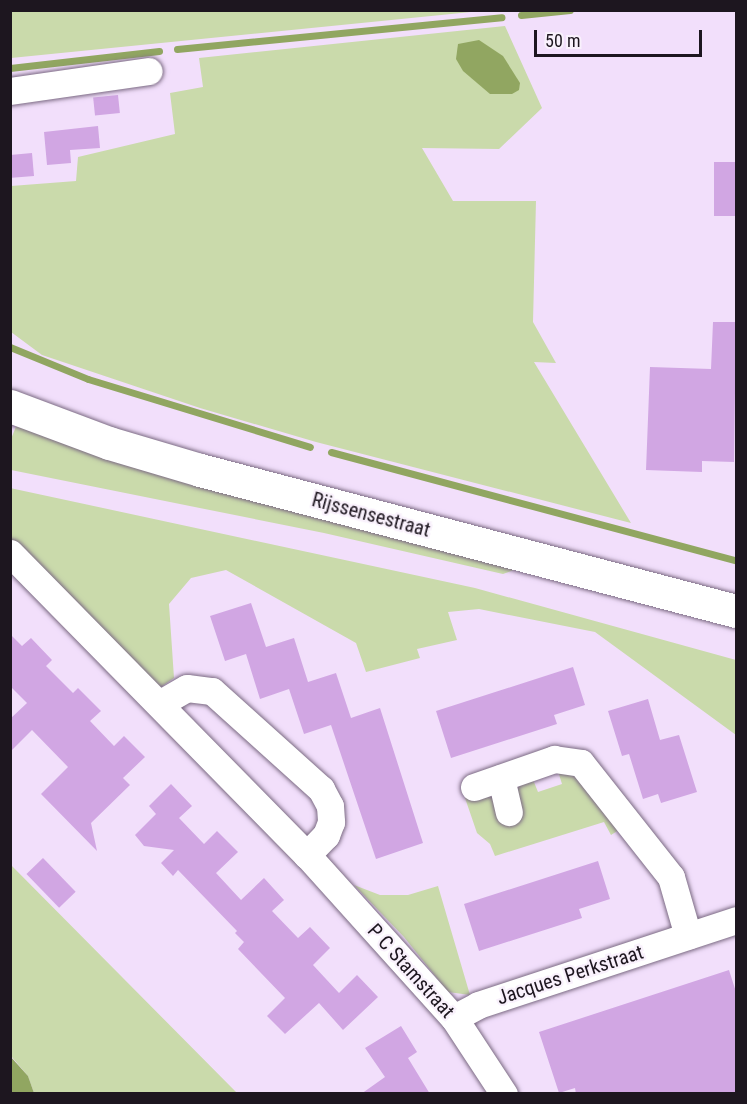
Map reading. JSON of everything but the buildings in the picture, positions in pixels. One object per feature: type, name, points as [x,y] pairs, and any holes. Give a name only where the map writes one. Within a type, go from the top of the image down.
[{"type":"main road","name":"Rijssensestraat","points":[[10,406],[110,443],[200,470],[736,611]]},
{"type":"street","points":[[10,91],[149,70]]},
{"type":"street","name":"P C Stamstraat","points":[[10,553],[307,855],[454,1018],[504,1094]]},
{"type":"street","points":[[159,704],[187,688],[212,691],[321,789],[330,806],[331,822],[326,835],[307,855]]},
{"type":"street","points":[[474,787],[560,758],[574,760],[586,767],[671,877],[688,936]]},
{"type":"street","points":[[501,778],[509,812]]},
{"type":"street","name":"Jacques Perkstraat","points":[[454,1018],[478,1005],[736,920]]},
{"type":"shaded area","points":[[11,10],[481,11],[11,58]]},
{"type":"shaded area","points":[[505,26],[542,108],[499,149],[422,148],[453,201],[536,201],[533,322],[556,363],[534,362],[631,523],[316,442],[200,408],[42,355],[11,332],[11,186],[76,181],[78,157],[175,134],[170,93],[203,87],[199,58]]},
{"type":"shaded area","points":[[479,40],[503,56],[520,83],[519,90],[512,94],[490,94],[463,71],[456,59],[458,44]]},
{"type":"shaded area","points":[[17,424],[519,568],[503,574],[324,533],[11,470],[11,439]]},
{"type":"shaded area","points":[[10,488],[475,588],[736,660],[736,735],[595,632],[479,609],[448,612],[457,640],[417,649],[420,658],[366,672],[356,643],[226,570],[191,578],[169,604],[174,678],[161,687],[11,543]]},
{"type":"shaded area","points":[[567,767],[622,828],[611,835],[604,822],[495,856],[490,844],[477,833],[465,798],[480,793],[493,797],[516,789],[532,777],[538,792],[562,784],[557,768]]},
{"type":"shaded area","points":[[10,864],[237,1093],[34,1093],[28,1076],[11,1056]]},
{"type":"shaded area","points":[[354,885],[380,895],[408,895],[438,886],[470,995],[448,992],[404,937]]},
{"type":"shaded area","points":[[10,1056],[28,1076],[34,1093],[11,1093]]},
{"type":"waterway","points":[[521,15],[570,10]]},
{"type":"waterway","points":[[177,49],[501,17]]},
{"type":"waterway","points":[[10,68],[159,51]]},
{"type":"waterway","points":[[10,347],[88,379],[310,447]]},
{"type":"waterway","points":[[331,452],[735,560]]}]
